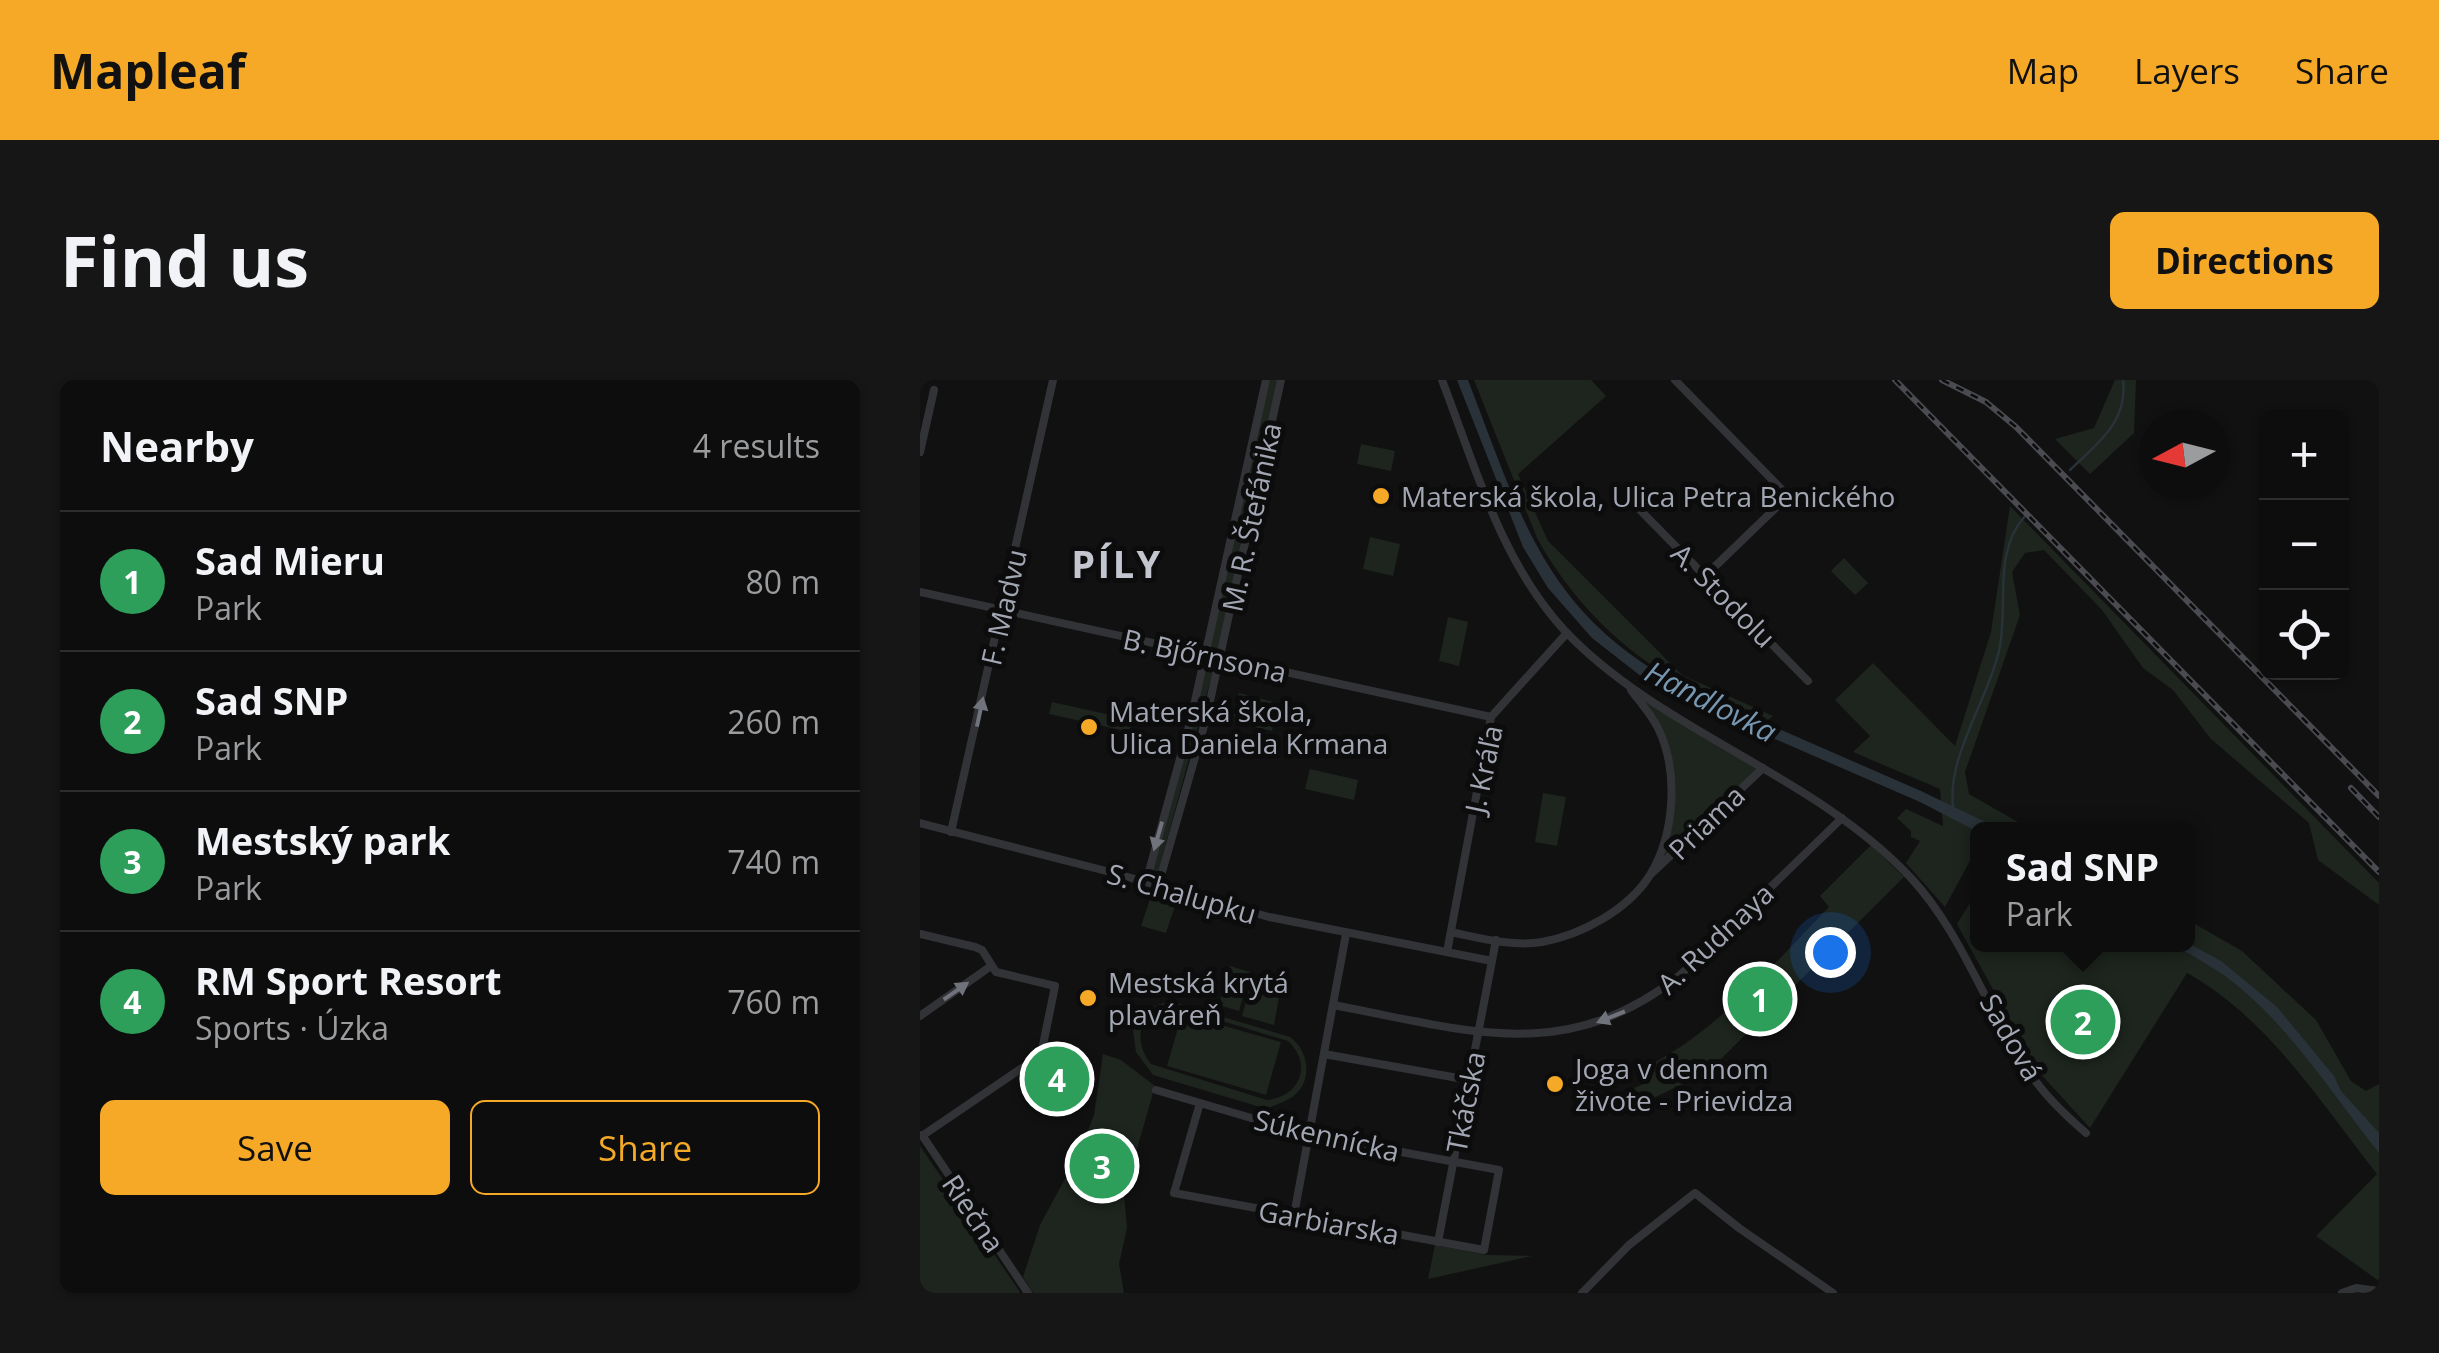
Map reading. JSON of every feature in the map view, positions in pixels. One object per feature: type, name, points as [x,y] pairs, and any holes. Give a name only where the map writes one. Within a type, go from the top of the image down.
[{"type":"street","name":"F. Madvu","points":[[951,832],[1053,380]]},
{"type":"street","name":"M. R. Štefánika","points":[[1146,882],[1191,719],[1266,380]]},
{"type":"street","name":"M. R. Štefánika","points":[[1158,886],[1205,723],[1281,380]]},
{"type":"street","points":[[1442,380],[1512,556],[1534,592],[1567,633],[1628,685],[1658,728],[1668,767],[1671,806],[1666,836],[1649,876]]},
{"type":"street","points":[[1675,380],[1788,496],[1705,576]]},
{"type":"street","points":[[920,452],[934,390]]},
{"type":"street","name":"A. Stodolu","points":[[1640,510],[1808,681]]},
{"type":"street","name":"B. Bjőrnsona","points":[[920,592],[1491,717]]},
{"type":"street","name":"J. Kráľa","points":[[1451,932],[1491,717],[1567,633]]},
{"type":"street","name":"Sadová","points":[[1628,685],[1842,818],[1913,880],[1975,973],[2027,1070],[2060,1110],[2086,1133]]},
{"type":"street","points":[[1658,728],[1675,714]]},
{"type":"street","name":"Priama","points":[[1496,940],[1530,943],[1569,935],[1616,910],[1763,768]]},
{"type":"street","name":"A. Rudnaya","points":[[1332,1005],[1478,1031],[1534,1035],[1571,1030],[1607,1019],[1651,998],[1693,963],[1842,818]]},
{"type":"street","name":"S. Chalupku","points":[[920,823],[1269,917],[1492,961]]},
{"type":"street","points":[[1446,952],[1451,932],[1496,940],[1492,961]]},
{"type":"street","points":[[920,934],[982,950],[996,972],[1055,986],[1038,1058],[921,1134]]},
{"type":"street","points":[[1294,1216],[1346,934]]},
{"type":"street","name":"Tkáčska","points":[[1438,1242],[1492,961]]},
{"type":"street","points":[[920,1016],[991,966]]},
{"type":"street","points":[[1324,1054],[1469,1080]]},
{"type":"street","name":"Súkennícka","points":[[1156,1090],[1309,1135],[1499,1170],[1484,1250]]},
{"type":"street","name":"Garbiarska","points":[[1200,1104],[1174,1194],[1484,1250]]},
{"type":"street","name":"Riečna","points":[[921,1134],[1028,1293]]},
{"type":"street","points":[[1582,1293],[1629,1245],[1696,1193],[1833,1293]]},
{"type":"street","points":[[2342,1293],[2356,1288],[2379,1291]]},
{"type":"shaded area","points":[[1269,380],[1278,380],[1218,648],[1210,647]]},
{"type":"shaded area","points":[[1474,380],[1591,380],[1606,396],[1518,474],[1548,541],[1682,675],[1773,716],[1768,720],[1657,669],[1627,647],[1583,604],[1537,538]]},
{"type":"shaded area","points":[[2115,380],[2136,380],[2134,433],[2090,474],[2055,439],[2094,428]]},
{"type":"shaded area","points":[[1361,444],[1395,451],[1391,471],[1357,464]]},
{"type":"shaded area","points":[[2010,506],[2379,883],[2379,905],[2318,860],[2309,823],[2211,739],[2173,690],[2143,668],[2102,610],[2044,550],[2025,553],[2012,572],[2020,615],[1965,772],[1969,794],[2018,822],[1970,822],[1970,861],[1945,907],[1906,863],[1920,841],[1911,837],[1911,831],[1897,818],[1906,809],[1943,826],[1940,789],[1853,752],[1870,736],[1835,700],[1873,663],[1955,746],[1991,632]]},
{"type":"shaded area","points":[[1370,537],[1400,544],[1393,576],[1363,569]]},
{"type":"shaded area","points":[[1844,558],[1868,583],[1855,595],[1831,571]]},
{"type":"shaded area","points":[[1448,617],[1468,622],[1459,666],[1439,661]]},
{"type":"shaded area","points":[[1206,665],[1214,667],[1158,872],[1152,870]]},
{"type":"shaded area","points":[[1627,684],[1762,768],[1652,871],[1669,800],[1668,765],[1656,724]]},
{"type":"shaded area","points":[[1239,693],[1278,703],[1272,731],[1233,722]]},
{"type":"shaded area","points":[[1052,702],[1133,720],[1130,732],[1049,714]]},
{"type":"shaded area","points":[[1310,769],[1358,780],[1354,800],[1305,789]]},
{"type":"shaded area","points":[[1543,793],[1566,797],[1557,846],[1535,842]]},
{"type":"shaded area","points":[[1871,845],[1904,877],[1718,1062],[1641,1104],[1634,1088],[1643,1084],[1638,1071],[1692,1039],[1740,998],[1829,907],[1820,896]]},
{"type":"shaded area","points":[[1151,896],[1176,903],[1166,933],[1141,926]]},
{"type":"shaded area","points":[[1970,903],[1970,948],[1957,924]]},
{"type":"shaded area","points":[[2195,924],[2242,951],[2316,1020],[2351,1081],[2366,1091],[2379,1084],[2379,1281],[2316,1236],[2377,1174],[2268,1038],[2243,1013],[2187,973],[2090,1128],[2038,1071],[1972,952],[2195,952]]},
{"type":"shaded area","points":[[1230,966],[1250,972],[1239,1011],[1219,1005]]},
{"type":"shaded area","points":[[1253,975],[1282,981],[1274,1025],[1242,1016]]},
{"type":"shaded area","points":[[1170,1001],[1290,1037],[1304,1057],[1305,1080],[1296,1094],[1267,1109],[1153,1075],[1136,1052],[1133,1031],[1148,1008]],"holes":[[[1173,1006],[1288,1041],[1300,1060],[1299,1078],[1288,1093],[1267,1100],[1151,1064],[1140,1036],[1146,1020]]]},
{"type":"shaded area","points":[[1182,1014],[1281,1042],[1266,1095],[1167,1066]]},
{"type":"shaded area","points":[[1103,1054],[1121,1060],[1155,1086],[1124,1194],[1127,1228],[1119,1264],[1124,1293],[1033,1293],[1023,1277],[1040,1225],[1080,1151],[1094,1115]]},
{"type":"shaded area","points":[[920,1146],[1020,1292],[1019,1293],[920,1293]]},
{"type":"shaded area","points":[[1435,1245],[1487,1255],[1532,1256],[1428,1279]]},
{"type":"water","name":"Handlovka","points":[[1457,380],[1468,380],[1505,476],[1544,558],[1569,595],[1599,628],[1638,659],[1685,688],[1985,822],[1970,822],[1970,828],[1642,677],[1592,638],[1548,588],[1523,547]]},
{"type":"water","points":[[2195,947],[2221,961],[2277,1007],[2334,1076],[2341,1091],[2379,1133],[2379,1153],[2274,1020],[2211,967],[2186,952],[2195,952]]},
{"type":"waterway","points":[[2070,470],[2116,420],[2123,380]]},
{"type":"waterway","points":[[1953,806],[1956,768],[1999,651],[2008,546],[2025,516]]},
{"type":"railway","points":[[1895,380],[2379,872]]},
{"type":"railway","points":[[1942,380],[1986,402],[2016,427],[2379,796]]},
{"type":"railway","points":[[2351,788],[2379,817]]},
{"type":"place","name":"Materská škola, Ulica Petra Benického","points":[[1381,496]]},
{"type":"place","name":"Materská škola, Ulica Daniela Krmana","points":[[1089,727]]},
{"type":"place","name":"Mestská krytá plaváreň","points":[[1088,998]]},
{"type":"place","name":"Sad Mieru","points":[[1760,999]]},
{"type":"place","name":"Sad SNP","points":[[2083,1022]]},
{"type":"place","name":"RM Sport Resort","points":[[1057,1079]]},
{"type":"place","name":"Joga v dennom živote - Prievidza","points":[[1555,1084]]},
{"type":"place","name":"Mestský park","points":[[1102,1166]]},
{"type":"district","name":"PÍLY","points":[[1117,563]]}]
